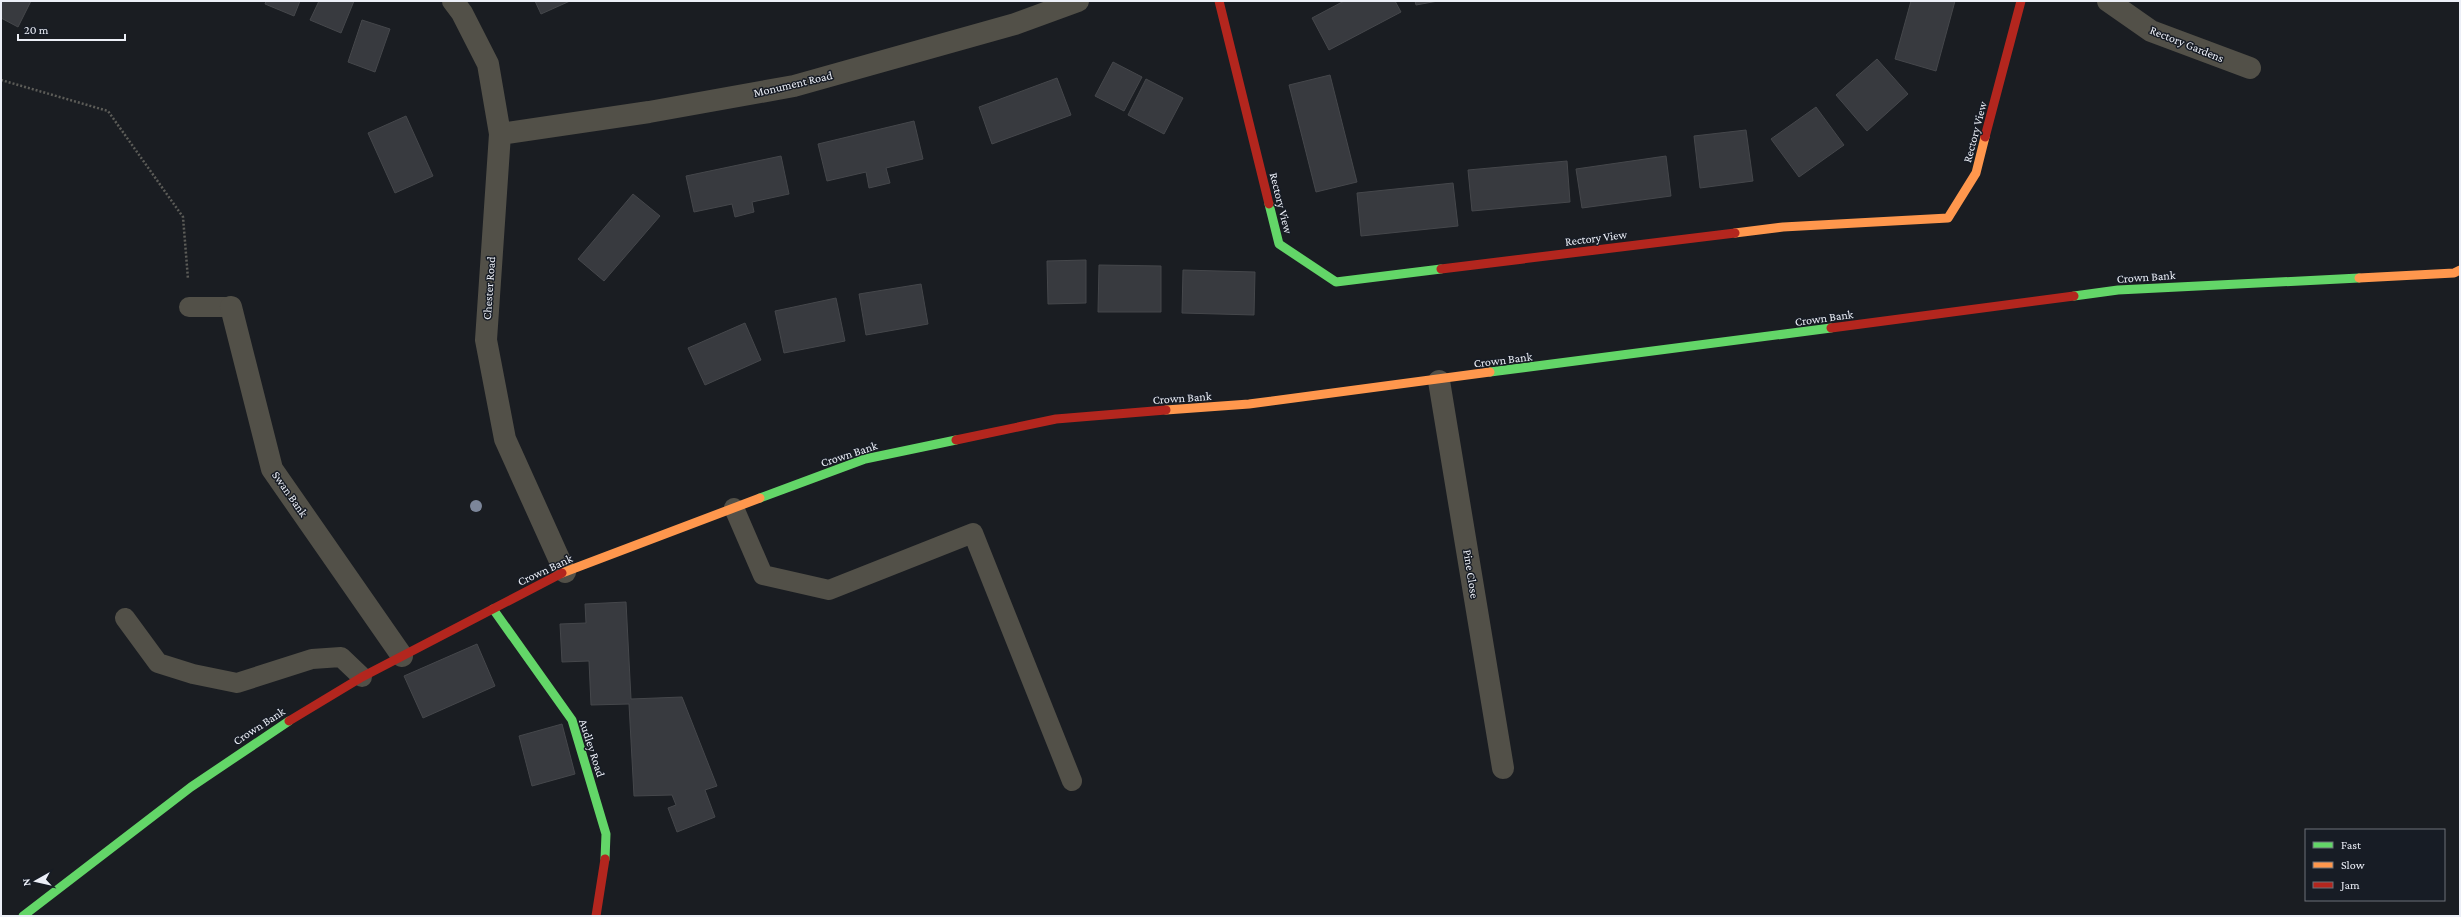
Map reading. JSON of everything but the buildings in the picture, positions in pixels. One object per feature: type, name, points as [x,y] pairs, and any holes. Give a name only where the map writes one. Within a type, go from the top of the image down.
[{"type":"street","name":"Chester Road","points":[[453,1],[462,13],[488,64],[500,134],[486,340],[505,439],[565,572]]},
{"type":"street","name":"Monument Road","points":[[500,134],[649,112],[794,86],[1015,24],[1078,1]]},
{"type":"street","name":"Rectory View","points":[[1220,1],[1279,244],[1336,282],[1783,227],[1948,218],[1976,173],[2021,1]]},
{"type":"street","name":"Rectory Gardens","points":[[2108,1],[2151,31],[2250,68]]},
{"type":"street","name":"Crown Bank","points":[[23,916],[191,787],[268,733],[362,677],[565,572],[865,459],[1056,419],[1249,404],[1439,381],[2118,290],[2391,277],[2454,273],[2460,270]]},
{"type":"street","name":"Swan Bank","points":[[231,307],[272,469],[402,656]]},
{"type":"street","name":"Pine Close","points":[[1439,381],[1504,768]]},
{"type":"street","name":"Audley Road","points":[[493,609],[572,720],[606,834],[607,847],[596,916]]},
{"type":"lane","points":[[189,307],[231,307]]},
{"type":"lane","points":[[734,508],[763,575],[829,590],[973,533],[1072,781]]},
{"type":"lane","points":[[125,618],[158,663],[194,674],[237,683],[312,659],[341,657],[362,677]]},
{"type":"path","points":[[1,80],[108,111],[183,217],[189,307]]},
{"type":"traffic: fast","points":[[1269,204],[1279,244],[1336,282],[1441,269]]},
{"type":"traffic: fast","points":[[2074,296],[2118,290],[2359,278]]},
{"type":"traffic: fast","points":[[1490,372],[1831,328]]},
{"type":"traffic: fast","points":[[760,498],[865,459],[956,440]]},
{"type":"traffic: fast","points":[[493,609],[572,720],[606,834],[605,859]]},
{"type":"traffic: fast","points":[[23,916],[191,787],[289,721]]},
{"type":"traffic: slow","points":[[1735,233],[1783,227],[1948,218],[1976,173],[1985,137]]},
{"type":"traffic: slow","points":[[2359,278],[2454,273],[2460,270]]},
{"type":"traffic: slow","points":[[1166,410],[1249,404],[1490,372]]},
{"type":"traffic: slow","points":[[562,573],[760,498]]},
{"type":"traffic: jam","points":[[1219,1],[1269,204]]},
{"type":"traffic: jam","points":[[1985,137],[2021,1]]},
{"type":"traffic: jam","points":[[1441,269],[1735,233]]},
{"type":"traffic: jam","points":[[1831,328],[2074,296]]},
{"type":"traffic: jam","points":[[956,440],[1056,419],[1166,410]]},
{"type":"traffic: jam","points":[[289,721],[362,677],[562,573]]},
{"type":"traffic: jam","points":[[596,916],[605,859]]}]
